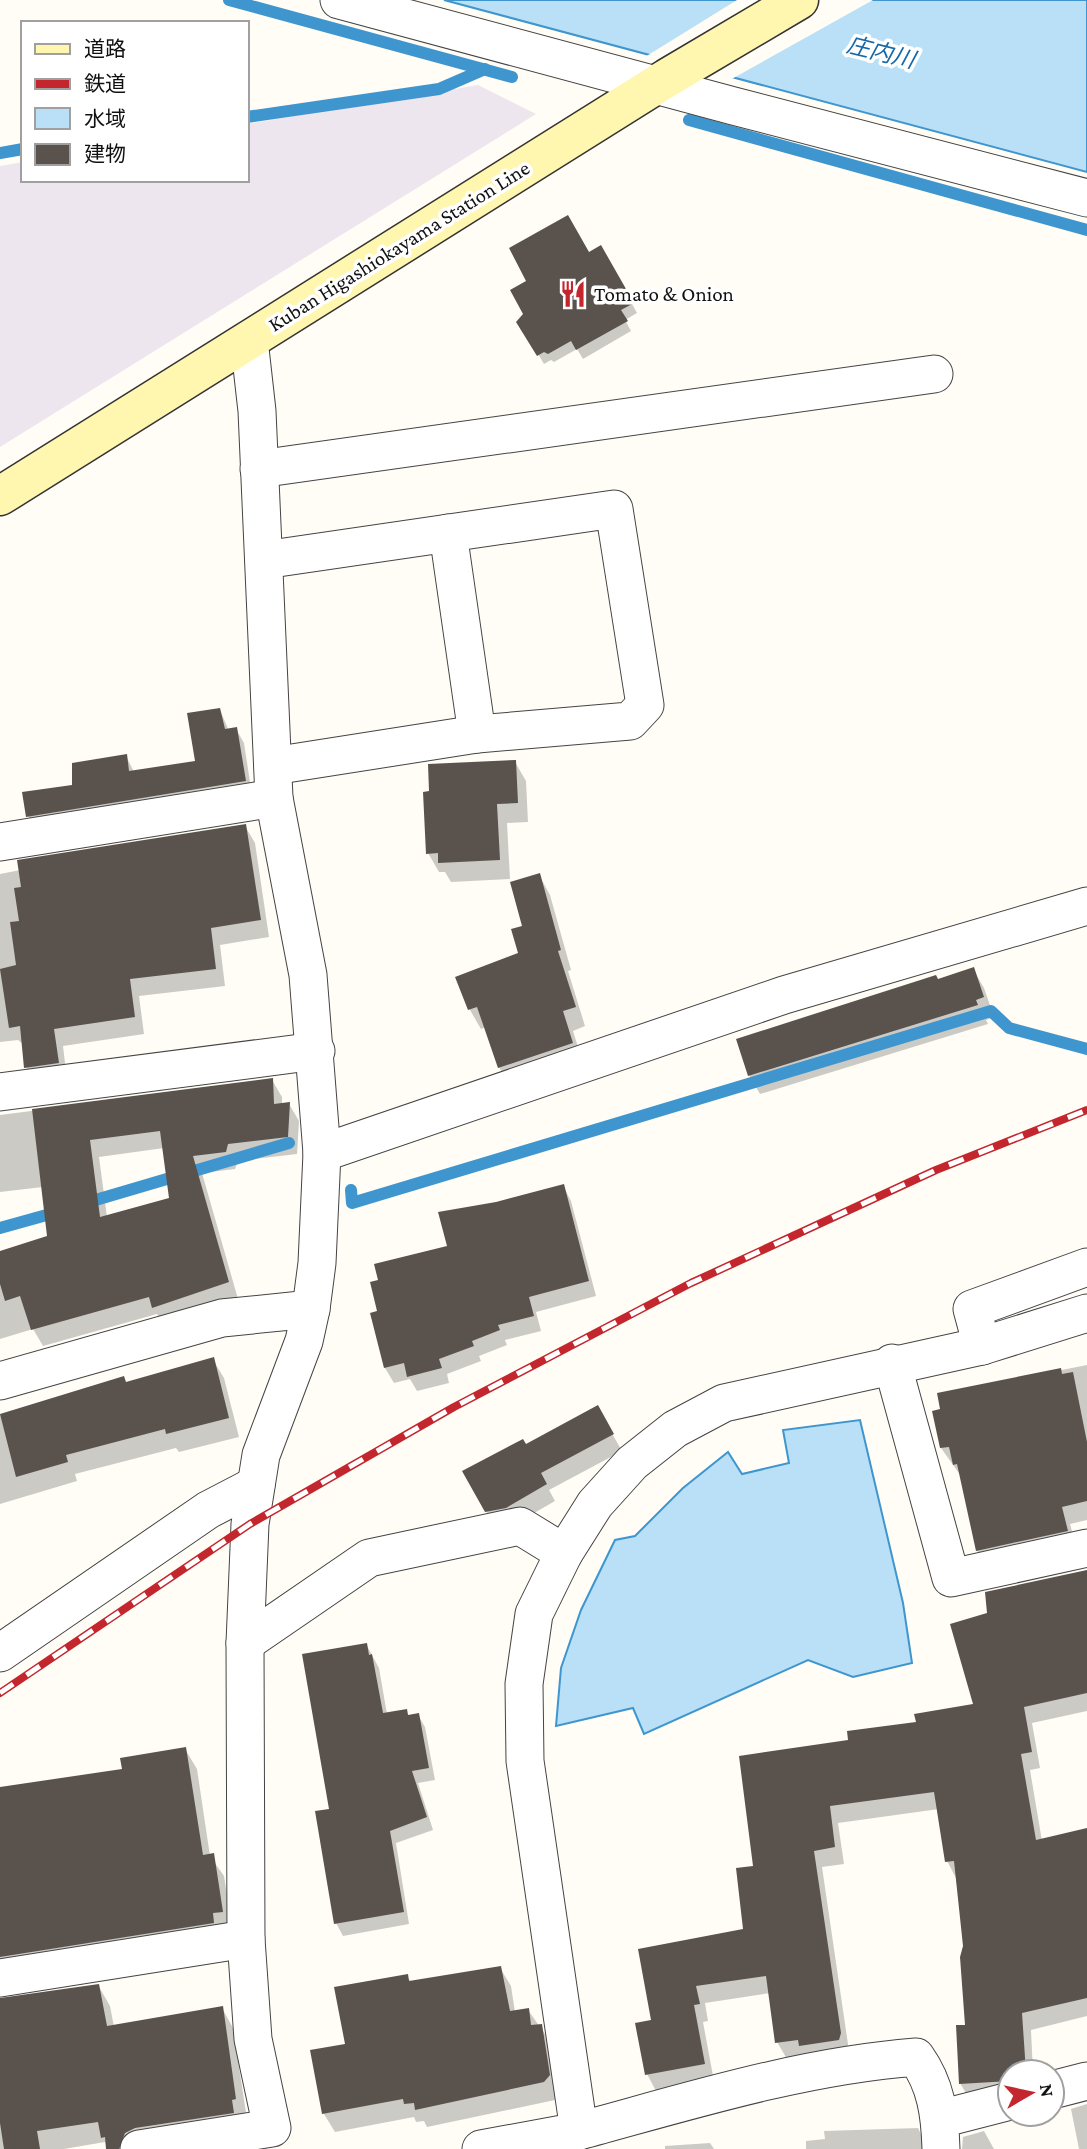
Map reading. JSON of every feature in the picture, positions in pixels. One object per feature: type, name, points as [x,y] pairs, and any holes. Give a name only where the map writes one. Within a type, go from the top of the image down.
[{"type":"main road","name":"Kuban Higashiokayama Station Line","points":[[0,496],[660,82],[799,0]]},
{"type":"street","points":[[339,0],[660,82],[1087,198]]},
{"type":"street","points":[[139,2149],[276,2139],[253,2039],[246,1939],[245,1643],[250,1524],[261,1455],[304,1340],[311,1309],[317,1263],[322,1153],[316,1051],[306,962],[274,782],[259,469],[249,340]]},
{"type":"street","points":[[259,469],[934,374]]},
{"type":"street","points":[[0,842],[477,734],[630,721],[645,705],[614,509],[264,560]]},
{"type":"street","points":[[449,533],[477,734]]},
{"type":"street","points":[[322,1153],[784,995],[1087,906]]},
{"type":"street","points":[[0,1092],[316,1051]]},
{"type":"street","points":[[982,1346],[972,1309],[1087,1268]]},
{"type":"street","points":[[0,1381],[222,1318],[311,1309]]},
{"type":"street","points":[[579,2131],[525,1761],[524,1684],[534,1614],[564,1553],[595,1504],[623,1473],[676,1429],[724,1403],[891,1363],[982,1346],[1087,1313]]},
{"type":"street","points":[[891,1363],[951,1578],[1087,1548]]},
{"type":"street","points":[[0,1653],[208,1510],[256,1485]]},
{"type":"street","points":[[245,1643],[369,1558],[520,1526],[564,1553]]},
{"type":"street","points":[[0,1978],[246,1939]]},
{"type":"street","points":[[481,2149],[579,2131],[780,2077],[854,2062],[916,2057],[931,2078],[941,2134],[996,2108]]},
{"type":"street","points":[[1066,2086],[1087,2081]]},
{"type":"shaded area","points":[[478,85],[536,114],[0,447],[0,166],[21,162],[21,182],[248,182],[248,124]]},
{"type":"water","name":"庄内川","points":[[444,0],[1087,0],[1087,172]]},
{"type":"water","points":[[860,1420],[903,1603],[912,1663],[853,1677],[808,1660],[644,1734],[633,1708],[556,1726],[561,1668],[581,1610],[615,1540],[635,1536],[683,1488],[728,1452],[742,1474],[789,1463],[783,1430]]},
{"type":"pier","points":[[737,0],[873,0],[730,80],[645,57]]},
{"type":"building","points":[[568,215],[589,252],[601,245],[634,303],[621,310],[628,321],[576,350],[571,341],[548,354],[544,352],[537,356],[516,322],[523,314],[510,290],[526,281],[509,248]]},
{"type":"building","points":[[220,708],[225,729],[237,727],[246,781],[26,817],[22,792],[72,785],[72,763],[127,754],[129,771],[195,761],[187,713]]},
{"type":"building","points":[[516,760],[518,803],[497,804],[500,860],[438,863],[438,853],[426,854],[423,792],[429,791],[428,764]]},
{"type":"building","points":[[246,824],[261,920],[211,928],[216,969],[130,979],[135,1017],[54,1029],[59,1063],[24,1068],[20,1026],[9,1028],[0,969],[16,965],[10,922],[19,921],[14,888],[21,887],[17,860]]},
{"type":"building","points":[[540,873],[561,950],[558,951],[576,1007],[563,1011],[573,1043],[498,1068],[477,1007],[468,1010],[455,977],[518,953],[511,929],[522,926],[510,882]]},
{"type":"building","points":[[974,967],[984,997],[976,1000],[978,1005],[748,1076],[736,1039],[936,975],[938,979]]},
{"type":"building","points":[[273,1078],[274,1104],[290,1102],[288,1137],[228,1144],[226,1152],[193,1156],[229,1282],[152,1308],[149,1297],[31,1330],[20,1296],[5,1301],[0,1284],[0,1251],[47,1236],[32,1109]],"holes":[[[160,1131],[169,1198],[100,1217],[90,1140]]]},
{"type":"building","points":[[564,1184],[589,1281],[529,1297],[534,1316],[498,1325],[500,1330],[472,1341],[474,1346],[439,1359],[442,1368],[407,1377],[404,1363],[384,1368],[370,1313],[377,1311],[370,1282],[378,1280],[374,1264],[447,1246],[438,1212],[496,1202]]},
{"type":"building","points":[[214,1357],[229,1418],[166,1434],[165,1429],[66,1455],[68,1462],[16,1477],[0,1414],[124,1376],[126,1382]]},
{"type":"building","points":[[1061,1368],[1062,1374],[1073,1372],[1087,1442],[1087,1501],[1062,1507],[1068,1531],[976,1551],[957,1464],[953,1465],[949,1447],[940,1448],[932,1411],[940,1409],[937,1393]]},
{"type":"building","points":[[598,1405],[614,1434],[541,1473],[547,1484],[506,1508],[485,1512],[462,1471],[523,1439],[526,1444]]},
{"type":"building","points":[[1087,1570],[1087,1693],[1024,1707],[1032,1752],[1021,1754],[1036,1840],[1087,1828],[1087,1998],[1022,2013],[1025,2058],[996,2058],[996,2082],[959,2084],[956,2025],[965,2025],[960,1957],[963,1946],[954,1861],[945,1862],[934,1792],[830,1806],[835,1847],[814,1851],[841,2033],[839,2040],[799,2046],[798,2040],[775,2043],[766,1976],[696,1986],[700,2004],[694,2005],[705,2064],[645,2075],[635,2023],[651,2020],[638,1949],[743,1929],[736,1868],[753,1866],[739,1756],[848,1740],[847,1731],[916,1722],[914,1714],[973,1704],[950,1624],[987,1613],[985,1592]]},
{"type":"building","points":[[367,1643],[369,1655],[372,1654],[383,1713],[407,1709],[408,1715],[419,1713],[429,1768],[412,1771],[427,1817],[390,1831],[404,1912],[334,1924],[315,1811],[329,1809],[302,1654]]},
{"type":"building","points":[[186,1747],[203,1855],[214,1853],[223,1912],[213,1913],[214,1923],[0,1957],[0,1787],[122,1769],[120,1758]]},
{"type":"building","points":[[501,1966],[510,2011],[529,2008],[531,2025],[542,2024],[550,2075],[544,2082],[415,2110],[414,2103],[404,2104],[403,2099],[322,2114],[310,2050],[345,2044],[334,1987],[408,1974],[409,1981]]},
{"type":"building","points":[[99,1984],[107,2026],[223,2006],[236,2099],[232,2100],[234,2113],[135,2128],[125,2133],[119,2149],[106,2149],[105,2137],[101,2138],[98,2122],[37,2131],[40,2149],[4,2149],[0,2123],[0,1998]]},
{"type":"waterway","points":[[229,0],[512,77]]},
{"type":"waterway","points":[[248,117],[439,89],[485,69]]},
{"type":"waterway","points":[[689,120],[1087,230]]},
{"type":"waterway","points":[[0,153],[21,149]]},
{"type":"waterway","points":[[351,1190],[352,1203],[991,1011],[1009,1028],[1087,1049]]},
{"type":"waterway","points":[[82,1204],[289,1143]]},
{"type":"waterway","points":[[0,1228],[61,1211]]},
{"type":"railway","points":[[0,1693],[250,1524],[454,1407],[691,1283],[936,1170],[1087,1110]]},
{"type":"place","name":"Tomato & Onion","points":[[573,294]]}]
